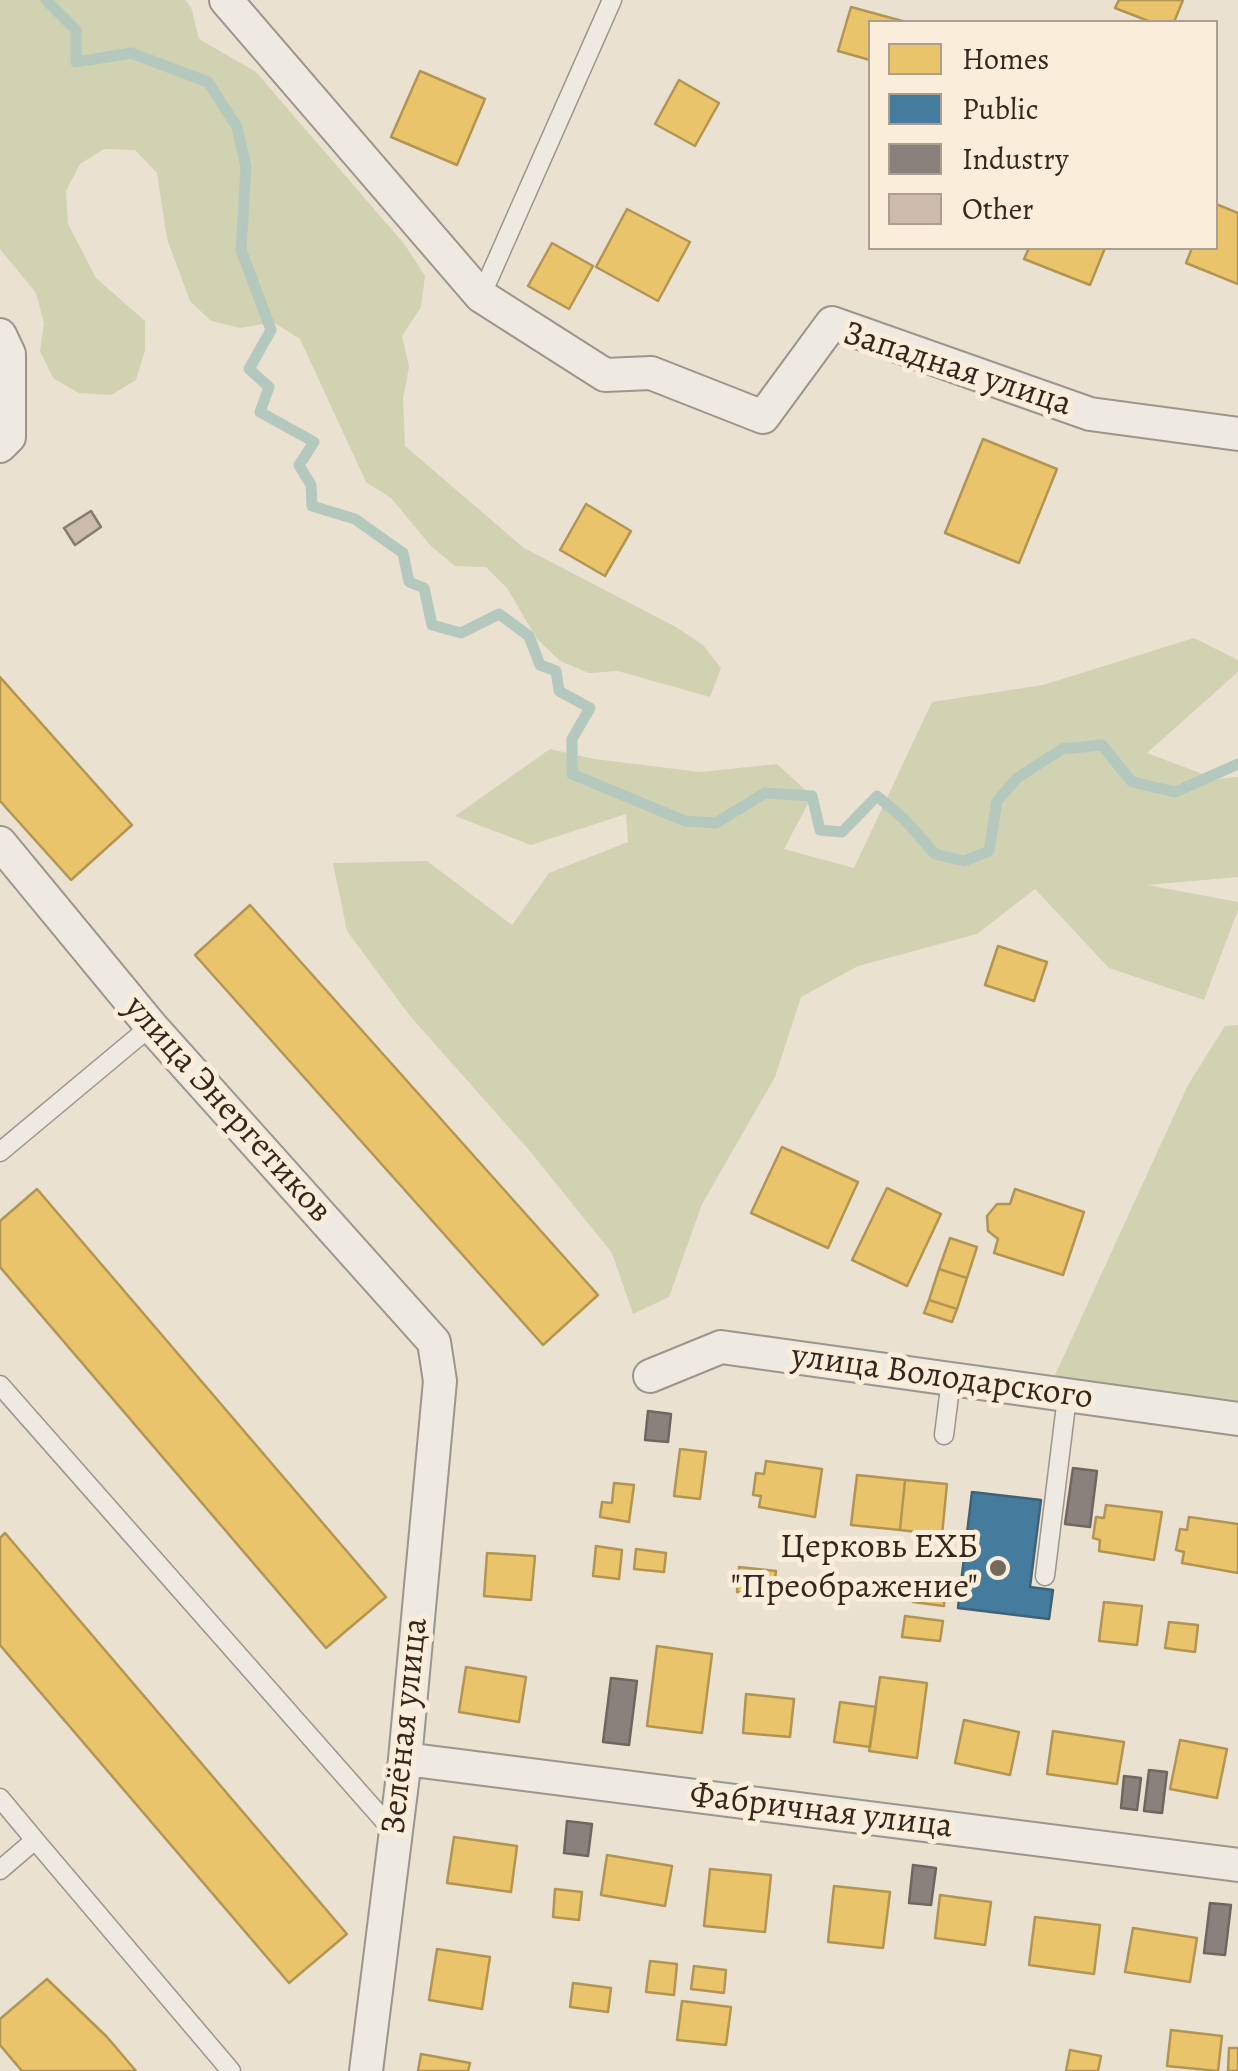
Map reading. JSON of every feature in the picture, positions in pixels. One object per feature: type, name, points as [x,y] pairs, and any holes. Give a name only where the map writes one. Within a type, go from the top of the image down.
[{"type":"street","name":"Западная улица","points":[[226,0],[480,296],[605,374],[651,374],[763,417],[832,324],[1090,414],[1238,434]]},
{"type":"street","points":[[0,336],[9,354],[5,442]]},
{"type":"street","name":"улица Энергетиков","points":[[0,843],[150,1026],[434,1342],[440,1381]]},
{"type":"street","name":"улица Володарского","points":[[650,1376],[722,1346],[1238,1419]]},
{"type":"street","name":"Зелёная улица","points":[[366,2071],[404,1759],[440,1381]]},
{"type":"street","name":"Фабричная улица","points":[[404,1759],[1238,1865]]},
{"type":"lane","points":[[480,296],[612,0]]},
{"type":"lane","points":[[0,1152],[150,1026]]},
{"type":"lane","points":[[944,1436],[951,1380]]},
{"type":"lane","points":[[0,1385],[396,1833]]},
{"type":"lane","points":[[1046,1576],[1067,1396]]},
{"type":"lane","points":[[0,1798],[231,2071]]},
{"type":"lane","points":[[0,1870],[35,1840]]},
{"type":"green space","points":[[0,0],[185,0],[191,7],[199,39],[256,72],[405,245],[425,276],[421,307],[402,336],[409,367],[403,399],[405,446],[524,548],[703,645],[721,668],[710,697],[618,671],[589,673],[560,661],[537,639],[507,588],[486,567],[455,566],[431,546],[391,498],[366,482],[300,339],[273,322],[241,328],[211,321],[190,301],[167,239],[157,173],[135,150],[104,149],[80,164],[66,191],[68,224],[96,278],[145,321],[145,350],[136,380],[111,395],[79,393],[53,378],[40,351],[44,323],[36,293],[0,249]]},
{"type":"green space","points":[[1194,638],[1238,660],[1238,672],[1147,753],[1216,779],[1238,777],[1238,877],[1147,885],[1238,902],[1204,1000],[1109,968],[1035,889],[977,934],[858,966],[801,997],[775,1077],[702,1204],[669,1297],[633,1314],[612,1253],[529,1150],[410,1016],[347,931],[333,863],[427,861],[512,925],[549,873],[628,842],[626,814],[531,845],[455,816],[550,749],[594,759],[700,772],[777,764],[812,796],[784,849],[854,868],[932,702],[1043,685]]},
{"type":"green space","points":[[1238,1025],[1238,1412],[1051,1384],[1188,1085],[1225,1026]]},
{"type":"building: Homes","points":[[1119,0],[1183,0],[1175,20],[1146,20],[1115,8]]},
{"type":"building: Homes","points":[[851,7],[899,20],[868,20],[868,59],[838,51]]},
{"type":"building: Homes","points":[[420,71],[485,99],[457,165],[391,137]]},
{"type":"building: Homes","points":[[679,80],[719,103],[695,146],[655,124]]},
{"type":"building: Homes","points":[[1218,205],[1238,213],[1238,284],[1186,263],[1191,250],[1218,250]]},
{"type":"building: Homes","points":[[627,209],[690,242],[658,301],[596,267]]},
{"type":"building: Homes","points":[[552,243],[593,266],[569,309],[528,286]]},
{"type":"building: Homes","points":[[1028,250],[1104,250],[1090,285],[1024,259]]},
{"type":"building: Homes","points":[[983,439],[1057,469],[1019,563],[945,533]]},
{"type":"building: Homes","points":[[586,504],[631,531],[605,576],[560,550]]},
{"type":"building: Homes","points":[[0,677],[132,825],[71,880],[0,801]]},
{"type":"building: Homes","points":[[250,905],[598,1295],[543,1345],[195,955]]},
{"type":"building: Homes","points":[[998,946],[1047,962],[1034,1001],[985,985]]},
{"type":"building: Homes","points":[[782,1147],[858,1182],[828,1248],[751,1213]]},
{"type":"building: Homes","points":[[887,1188],[941,1214],[907,1286],[852,1260]]},
{"type":"building: Homes","points":[[37,1189],[386,1597],[326,1648],[0,1267],[0,1221]]},
{"type":"building: Homes","points":[[1015,1189],[1084,1212],[1063,1275],[994,1253],[998,1239],[988,1231],[987,1216],[997,1204],[1010,1204]]},
{"type":"building: Homes","points":[[950,1238],[977,1247],[967,1278],[939,1269]]},
{"type":"building: Homes","points":[[939,1269],[967,1278],[957,1309],[929,1300]]},
{"type":"building: Homes","points":[[929,1300],[957,1309],[952,1322],[924,1313]]},
{"type":"building: Homes","points":[[680,1449],[706,1452],[700,1499],[674,1496]]},
{"type":"building: Homes","points":[[766,1461],[822,1469],[815,1517],[759,1507],[761,1496],[753,1495],[756,1473],[764,1474]]},
{"type":"building: Homes","points":[[857,1475],[905,1480],[900,1530],[851,1525]]},
{"type":"building: Homes","points":[[905,1480],[947,1484],[942,1535],[900,1530]]},
{"type":"building: Homes","points":[[614,1483],[634,1485],[629,1522],[600,1517],[602,1502],[612,1503]]},
{"type":"building: Homes","points":[[1106,1505],[1162,1512],[1154,1560],[1099,1551],[1100,1540],[1093,1538],[1096,1517],[1104,1518]]},
{"type":"building: Homes","points":[[1189,1517],[1238,1524],[1238,1573],[1182,1563],[1184,1552],[1176,1550],[1180,1529],[1187,1530]]},
{"type":"building: Homes","points":[[5,1533],[347,1934],[289,1983],[0,1645],[0,1538]]},
{"type":"building: Homes","points":[[596,1546],[622,1550],[619,1579],[593,1576]]},
{"type":"building: Homes","points":[[636,1549],[666,1553],[664,1572],[634,1569]]},
{"type":"building: Homes","points":[[487,1553],[535,1556],[531,1600],[484,1596]]},
{"type":"building: Homes","points":[[739,1567],[776,1571],[773,1596],[737,1592]]},
{"type":"building: Homes","points":[[915,1582],[946,1586],[944,1606],[913,1602]]},
{"type":"building: Homes","points":[[1104,1602],[1142,1606],[1137,1645],[1099,1641]]},
{"type":"building: Homes","points":[[905,1616],[943,1621],[940,1641],[902,1637]]},
{"type":"building: Homes","points":[[1169,1622],[1198,1625],[1195,1652],[1165,1648]]},
{"type":"building: Homes","points":[[657,1646],[712,1654],[702,1733],[647,1726]]},
{"type":"building: Homes","points":[[466,1667],[526,1677],[519,1722],[459,1712]]},
{"type":"building: Homes","points":[[880,1677],[927,1683],[917,1758],[869,1751]]},
{"type":"building: Homes","points":[[746,1694],[794,1699],[790,1737],[743,1733]]},
{"type":"building: Homes","points":[[840,1702],[876,1707],[870,1747],[834,1742]]},
{"type":"building: Homes","points":[[964,1720],[1019,1732],[1010,1775],[955,1763]]},
{"type":"building: Homes","points":[[1053,1731],[1124,1742],[1117,1784],[1047,1774]]},
{"type":"building: Homes","points":[[1180,1740],[1227,1749],[1217,1798],[1170,1789]]},
{"type":"building: Homes","points":[[454,1837],[517,1846],[511,1892],[447,1883]]},
{"type":"building: Homes","points":[[607,1855],[672,1866],[665,1906],[601,1895]]},
{"type":"building: Homes","points":[[710,1869],[771,1875],[765,1932],[704,1926]]},
{"type":"building: Homes","points":[[834,1886],[890,1892],[883,1948],[828,1942]]},
{"type":"building: Homes","points":[[555,1889],[582,1892],[579,1920],[553,1917]]},
{"type":"building: Homes","points":[[940,1895],[991,1902],[985,1945],[935,1938]]},
{"type":"building: Homes","points":[[1035,1917],[1100,1925],[1094,1974],[1029,1965]]},
{"type":"building: Homes","points":[[1133,1928],[1197,1938],[1190,1982],[1125,1972]]},
{"type":"building: Homes","points":[[437,1949],[490,1957],[482,2009],[429,2000]]},
{"type":"building: Homes","points":[[650,1961],[677,1964],[674,1995],[646,1992]]},
{"type":"building: Homes","points":[[694,1966],[726,1970],[724,1993],[691,1989]]},
{"type":"building: Homes","points":[[47,1979],[136,2071],[22,2071],[0,2045],[0,2019]]},
{"type":"building: Homes","points":[[573,1983],[611,1988],[608,2012],[570,2007]]},
{"type":"building: Homes","points":[[682,2001],[731,2007],[726,2045],[677,2040]]},
{"type":"building: Homes","points":[[1171,2030],[1222,2036],[1218,2071],[1167,2066]]},
{"type":"building: Homes","points":[[1229,2048],[1238,2048],[1238,2071],[1228,2071]]},
{"type":"building: Homes","points":[[1070,2050],[1101,2056],[1098,2071],[1066,2071]]},
{"type":"building: Homes","points":[[421,2054],[470,2063],[468,2071],[418,2071]]},
{"type":"building: Public","name":"Церковь ЕХБ \"Преображение\"","points":[[972,1492],[1041,1500],[1030,1587],[1053,1590],[1049,1619],[958,1608]]},
{"type":"building: Industry","points":[[648,1411],[671,1414],[668,1442],[645,1440]]},
{"type":"building: Industry","points":[[1073,1468],[1097,1471],[1090,1527],[1065,1524]]},
{"type":"building: Industry","points":[[611,1678],[637,1681],[629,1745],[603,1742]]},
{"type":"building: Industry","points":[[1149,1770],[1167,1772],[1162,1813],[1144,1811]]},
{"type":"building: Industry","points":[[1124,1776],[1141,1778],[1137,1810],[1121,1808]]},
{"type":"building: Industry","points":[[567,1821],[592,1824],[588,1856],[564,1853]]},
{"type":"building: Industry","points":[[913,1865],[936,1868],[931,1905],[909,1903]]},
{"type":"building: Industry","points":[[1210,1903],[1231,1905],[1225,1955],[1204,1953]]},
{"type":"building: Other","points":[[91,511],[101,527],[75,545],[64,528]]},
{"type":"waterway","points":[[46,0],[76,30],[76,62],[131,53],[208,82],[237,127],[246,167],[241,250],[271,330],[249,369],[269,387],[260,412],[314,442],[299,465],[311,485],[312,506],[355,519],[403,553],[409,582],[424,588],[432,625],[461,633],[499,614],[529,636],[540,665],[556,671],[559,691],[590,708],[572,739],[572,774],[685,821],[716,823],[765,793],[812,796],[820,830],[842,832],[877,796],[935,854],[964,861],[989,851],[997,801],[1017,778],[1062,749],[1102,745],[1132,782],[1175,792],[1238,764]]},
{"type":"place","name":"Церковь ЕХБ \"Преображение\"","points":[[998,1568]]}]
